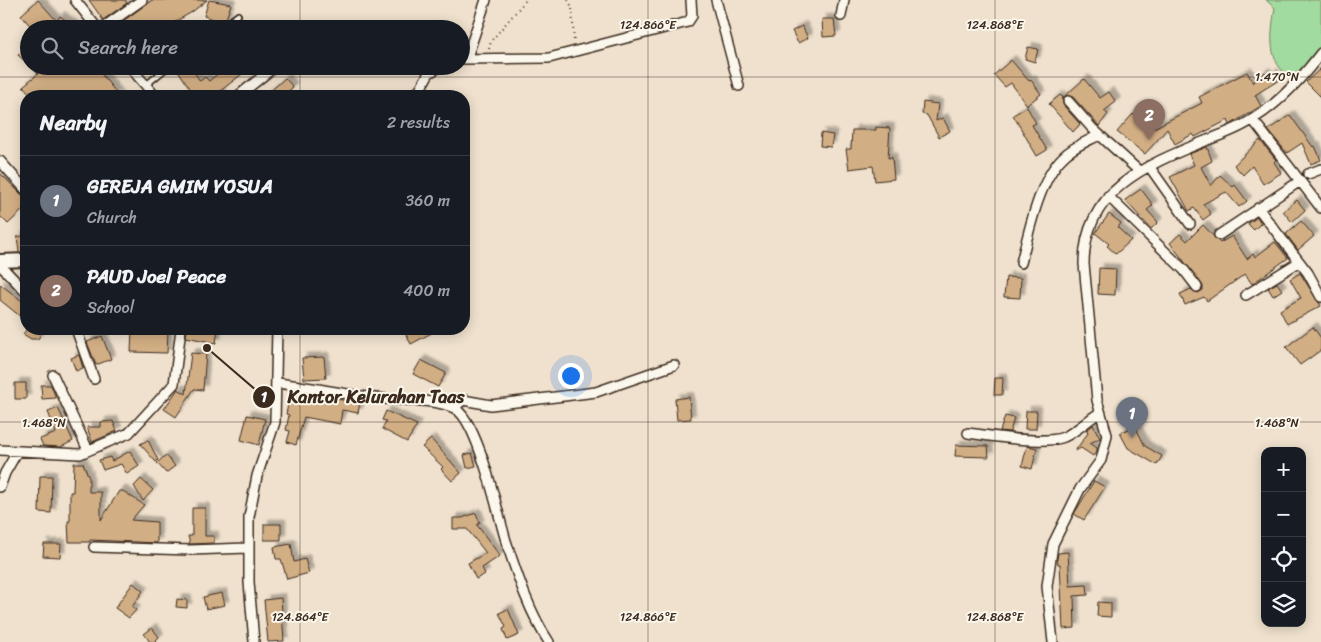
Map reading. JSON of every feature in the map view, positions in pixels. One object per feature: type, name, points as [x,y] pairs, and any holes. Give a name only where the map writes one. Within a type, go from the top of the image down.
[{"type":"street","points":[[75,0],[92,20]]},
{"type":"street","points":[[112,20],[142,0]]},
{"type":"street","points":[[470,42],[486,0]]},
{"type":"street","points":[[470,58],[549,58],[574,53],[688,22],[692,16],[691,0]]},
{"type":"street","points":[[716,0],[740,86]]},
{"type":"street","points":[[841,16],[844,0]]},
{"type":"street","points":[[1053,642],[1047,586],[1052,544],[1067,513],[1101,460],[1107,435],[1099,413],[1084,255],[1096,215],[1117,186],[1139,172],[1253,120],[1298,80],[1321,54]]},
{"type":"street","points":[[136,75],[149,90]]},
{"type":"street","points":[[246,90],[264,75]]},
{"type":"street","points":[[419,90],[427,75]]},
{"type":"street","points":[[1068,101],[1139,172]]},
{"type":"street","points":[[1253,120],[1321,208]]},
{"type":"street","points":[[1021,263],[1045,186],[1057,163],[1064,155],[1099,134]]},
{"type":"street","points":[[0,162],[20,184]]},
{"type":"street","points":[[1149,166],[1190,224]]},
{"type":"street","points":[[1308,174],[1321,169]]},
{"type":"street","points":[[1219,235],[1300,181]]},
{"type":"street","points":[[1108,196],[1184,270],[1197,287]]},
{"type":"street","points":[[1258,208],[1299,262],[1321,297]]},
{"type":"street","points":[[0,261],[20,260]]},
{"type":"street","points":[[1246,295],[1299,262]]},
{"type":"street","points":[[0,265],[20,286]]},
{"type":"street","points":[[78,335],[94,379]]},
{"type":"street","points":[[0,450],[69,455],[84,452],[129,433],[174,384],[180,335]]},
{"type":"street","points":[[254,642],[248,548],[252,497],[275,422],[277,335]]},
{"type":"street","points":[[454,408],[463,400],[490,405],[596,392],[674,365]]},
{"type":"street","points":[[53,375],[84,452]]},
{"type":"street","points":[[277,383],[454,408],[466,420],[488,472],[515,565],[540,628],[549,642]]},
{"type":"street","points":[[968,433],[996,438],[1054,439],[1069,434],[1099,413]]},
{"type":"street","points":[[0,487],[5,473],[17,452]]},
{"type":"street","points":[[94,546],[190,550],[248,548]]},
{"type":"lane","points":[[231,20],[238,15]]},
{"type":"lane","points":[[145,86],[158,75]]},
{"type":"path","points":[[487,58],[491,42],[526,0]]},
{"type":"path","points":[[568,0],[572,7],[574,53]]},
{"type":"green space","points":[[1266,0],[1321,0],[1321,54],[1313,58],[1292,77],[1278,65],[1274,56],[1272,27],[1275,8]]},
{"type":"building","points":[[38,0],[56,20],[25,20],[21,15]]},
{"type":"building","points":[[89,0],[125,0],[127,3],[103,20]]},
{"type":"building","points":[[152,0],[207,0],[178,20],[124,20]]},
{"type":"building","points":[[209,0],[231,4],[225,20],[216,20],[204,16]]},
{"type":"building","points":[[822,19],[834,19],[836,36],[823,37]]},
{"type":"building","points":[[802,26],[808,38],[798,43],[792,31]]},
{"type":"building","points":[[1028,47],[1038,49],[1035,62],[1025,59]]},
{"type":"building","points":[[1011,60],[1029,81],[1031,80],[1041,94],[1027,105],[1011,83],[1005,87],[994,75]]},
{"type":"building","points":[[1321,68],[1321,97],[1306,82]]},
{"type":"building","points":[[1247,72],[1253,83],[1265,72],[1269,77],[1273,73],[1279,80],[1255,95],[1261,106],[1230,125],[1228,120],[1195,137],[1193,134],[1175,144],[1167,129],[1145,154],[1117,132],[1133,114],[1150,129],[1154,128],[1202,103],[1199,97]]},
{"type":"building","points":[[37,75],[102,75],[114,90],[27,90],[23,86]]},
{"type":"building","points":[[181,75],[196,75],[200,81],[205,77],[209,81],[216,75],[241,75],[222,90],[191,90]]},
{"type":"building","points":[[285,78],[293,87],[290,90],[272,90]]},
{"type":"building","points":[[1084,79],[1100,98],[1109,92],[1116,102],[1104,111],[1108,114],[1099,126],[1073,97],[1065,96]]},
{"type":"building","points":[[1060,95],[1063,97],[1063,105],[1080,124],[1073,132],[1049,104]]},
{"type":"building","points":[[923,102],[938,104],[936,121],[943,118],[950,131],[939,137],[927,115],[922,114]]},
{"type":"building","points":[[1027,107],[1036,123],[1032,125],[1047,150],[1037,156],[1013,115]]},
{"type":"building","points":[[1290,115],[1313,147],[1315,146],[1321,160],[1311,164],[1302,143],[1287,153],[1268,130]]},
{"type":"building","points":[[876,127],[890,128],[888,158],[892,157],[894,179],[875,181],[873,166],[849,169],[846,149],[851,149],[852,130],[876,130]]},
{"type":"building","points":[[821,133],[833,135],[831,147],[820,146]]},
{"type":"building","points":[[1260,140],[1276,160],[1274,162],[1281,173],[1263,184],[1252,166],[1243,175],[1234,165]]},
{"type":"building","points":[[1207,147],[1212,161],[1201,167],[1211,186],[1220,175],[1233,187],[1235,185],[1247,201],[1239,207],[1226,192],[1203,204],[1211,214],[1203,220],[1194,208],[1189,211],[1170,177],[1194,165],[1189,154]]},
{"type":"building","points":[[0,173],[20,193],[20,213],[8,224],[0,216]]},
{"type":"building","points":[[1141,189],[1153,205],[1147,210],[1158,222],[1151,229],[1125,200]]},
{"type":"building","points":[[1297,200],[1305,210],[1292,222],[1283,211]]},
{"type":"building","points":[[1109,214],[1121,223],[1118,228],[1131,240],[1116,254],[1107,246],[1109,244],[1095,233]]},
{"type":"building","points":[[1257,217],[1261,223],[1254,230],[1248,224]]},
{"type":"building","points":[[1301,221],[1314,236],[1298,250],[1286,234]]},
{"type":"building","points":[[1203,225],[1220,243],[1232,236],[1247,259],[1253,254],[1255,257],[1275,242],[1288,258],[1252,284],[1245,274],[1207,301],[1204,297],[1185,305],[1180,294],[1191,289],[1198,293],[1203,290],[1203,286],[1170,243],[1180,234],[1187,241]]},
{"type":"building","points":[[20,236],[20,252],[19,252],[17,237]]},
{"type":"building","points":[[1099,268],[1116,269],[1115,295],[1098,294]]},
{"type":"building","points":[[1300,273],[1321,306],[1287,324],[1280,310],[1301,298],[1290,279]]},
{"type":"building","points":[[1006,277],[1021,278],[1020,298],[1004,297]]},
{"type":"building","points":[[1277,283],[1282,290],[1273,296],[1268,288]]},
{"type":"building","points":[[0,284],[20,299],[20,316],[0,300]]},
{"type":"building","points":[[1313,327],[1321,338],[1321,350],[1300,365],[1286,347]]},
{"type":"building","points":[[25,335],[40,335],[38,339],[31,339]]},
{"type":"building","points":[[132,335],[168,335],[167,353],[131,352]]},
{"type":"building","points":[[186,335],[217,335],[216,343],[186,337]]},
{"type":"building","points":[[406,335],[428,335],[411,344]]},
{"type":"building","points":[[102,336],[111,359],[96,365],[87,342]]},
{"type":"building","points":[[191,353],[206,354],[203,390],[194,389],[176,417],[164,409],[178,389],[186,394]]},
{"type":"building","points":[[79,355],[83,368],[76,371],[71,358]]},
{"type":"building","points":[[324,357],[326,378],[304,379],[302,358]]},
{"type":"building","points":[[421,360],[446,373],[438,387],[413,374]]},
{"type":"building","points":[[995,378],[1003,378],[1002,395],[994,395]]},
{"type":"building","points":[[15,383],[26,383],[26,399],[15,399]]},
{"type":"building","points":[[41,385],[51,385],[56,398],[42,399]]},
{"type":"building","points":[[291,391],[360,403],[358,413],[342,410],[340,424],[304,417],[296,445],[287,442],[290,431],[286,430],[289,415],[286,414]]},
{"type":"building","points":[[689,397],[691,419],[677,420],[675,399]]},
{"type":"building","points":[[58,408],[73,441],[61,447],[43,446],[40,439],[56,433],[48,412]]},
{"type":"building","points":[[386,411],[417,425],[407,442],[382,429],[386,421],[382,420]]},
{"type":"building","points":[[1026,411],[1037,411],[1036,429],[1025,429]]},
{"type":"building","points":[[247,415],[265,419],[259,445],[241,440]]},
{"type":"building","points":[[1005,416],[1014,418],[1010,432],[1000,431]]},
{"type":"building","points":[[113,421],[117,431],[92,442],[87,427],[101,427],[101,422]]},
{"type":"building","points":[[1093,425],[1100,438],[1090,443],[1097,448],[1097,451],[1093,456],[1081,448],[1075,451],[1088,433],[1087,430]]},
{"type":"building","points":[[1135,426],[1145,446],[1162,456],[1157,465],[1128,448],[1120,433]]},
{"type":"building","points":[[431,439],[461,473],[452,481],[441,469],[443,467],[422,447]]},
{"type":"building","points":[[148,440],[158,460],[156,462],[140,444]]},
{"type":"building","points":[[956,445],[988,446],[989,457],[955,456]]},
{"type":"building","points":[[1027,446],[1037,448],[1032,469],[1022,466]]},
{"type":"building","points":[[130,451],[139,466],[127,474],[121,464],[103,470],[99,460],[110,457],[112,461]]},
{"type":"building","points":[[472,453],[476,466],[467,468],[464,455]]},
{"type":"building","points":[[166,455],[175,466],[166,473],[157,463]]},
{"type":"building","points":[[74,463],[83,463],[89,478],[89,492],[101,492],[101,520],[119,491],[123,491],[144,505],[131,520],[157,522],[157,543],[90,540],[90,542],[69,542],[68,521],[70,521],[70,492],[73,492]]},
{"type":"building","points":[[40,476],[52,476],[51,513],[39,512]]},
{"type":"building","points":[[141,479],[153,490],[143,501],[134,486]]},
{"type":"building","points":[[1094,481],[1105,487],[1084,520],[1074,514]]},
{"type":"building","points":[[192,508],[205,508],[205,536],[214,536],[214,543],[190,544],[188,536],[192,536]]},
{"type":"building","points":[[476,513],[480,523],[477,525],[500,556],[482,568],[485,574],[476,579],[468,563],[486,553],[467,529],[453,529],[453,518],[462,518]]},
{"type":"building","points":[[264,524],[281,524],[281,540],[264,540]]},
{"type":"building","points":[[44,544],[61,544],[60,557],[43,556]]},
{"type":"building","points":[[291,544],[294,562],[305,559],[309,573],[287,579],[281,559],[276,559],[274,547]]},
{"type":"building","points":[[1068,552],[1070,586],[1087,585],[1088,595],[1074,596],[1075,628],[1063,629],[1060,564],[1058,564],[1057,559],[1058,553]]},
{"type":"building","points":[[133,583],[143,591],[132,607],[136,610],[129,618],[115,608]]},
{"type":"building","points":[[222,593],[225,605],[206,609],[203,597]]},
{"type":"building","points":[[281,598],[284,641],[268,642],[264,600]]},
{"type":"building","points":[[177,599],[187,600],[187,608],[176,607]]},
{"type":"building","points":[[1098,602],[1111,603],[1111,617],[1097,616]]},
{"type":"building","points":[[508,609],[519,635],[507,640],[503,629],[506,627],[499,613]]},
{"type":"building","points":[[152,628],[159,637],[154,642],[150,642],[144,634]]},
{"type":"place","name":"PAUD Joel Peace","points":[[1149,140]]},
{"type":"place","name":"Kantor Kelurahan Taas","points":[[207,348]]},
{"type":"place","name":"GEREJA GMIM YOSUA","points":[[1132,438]]}]
